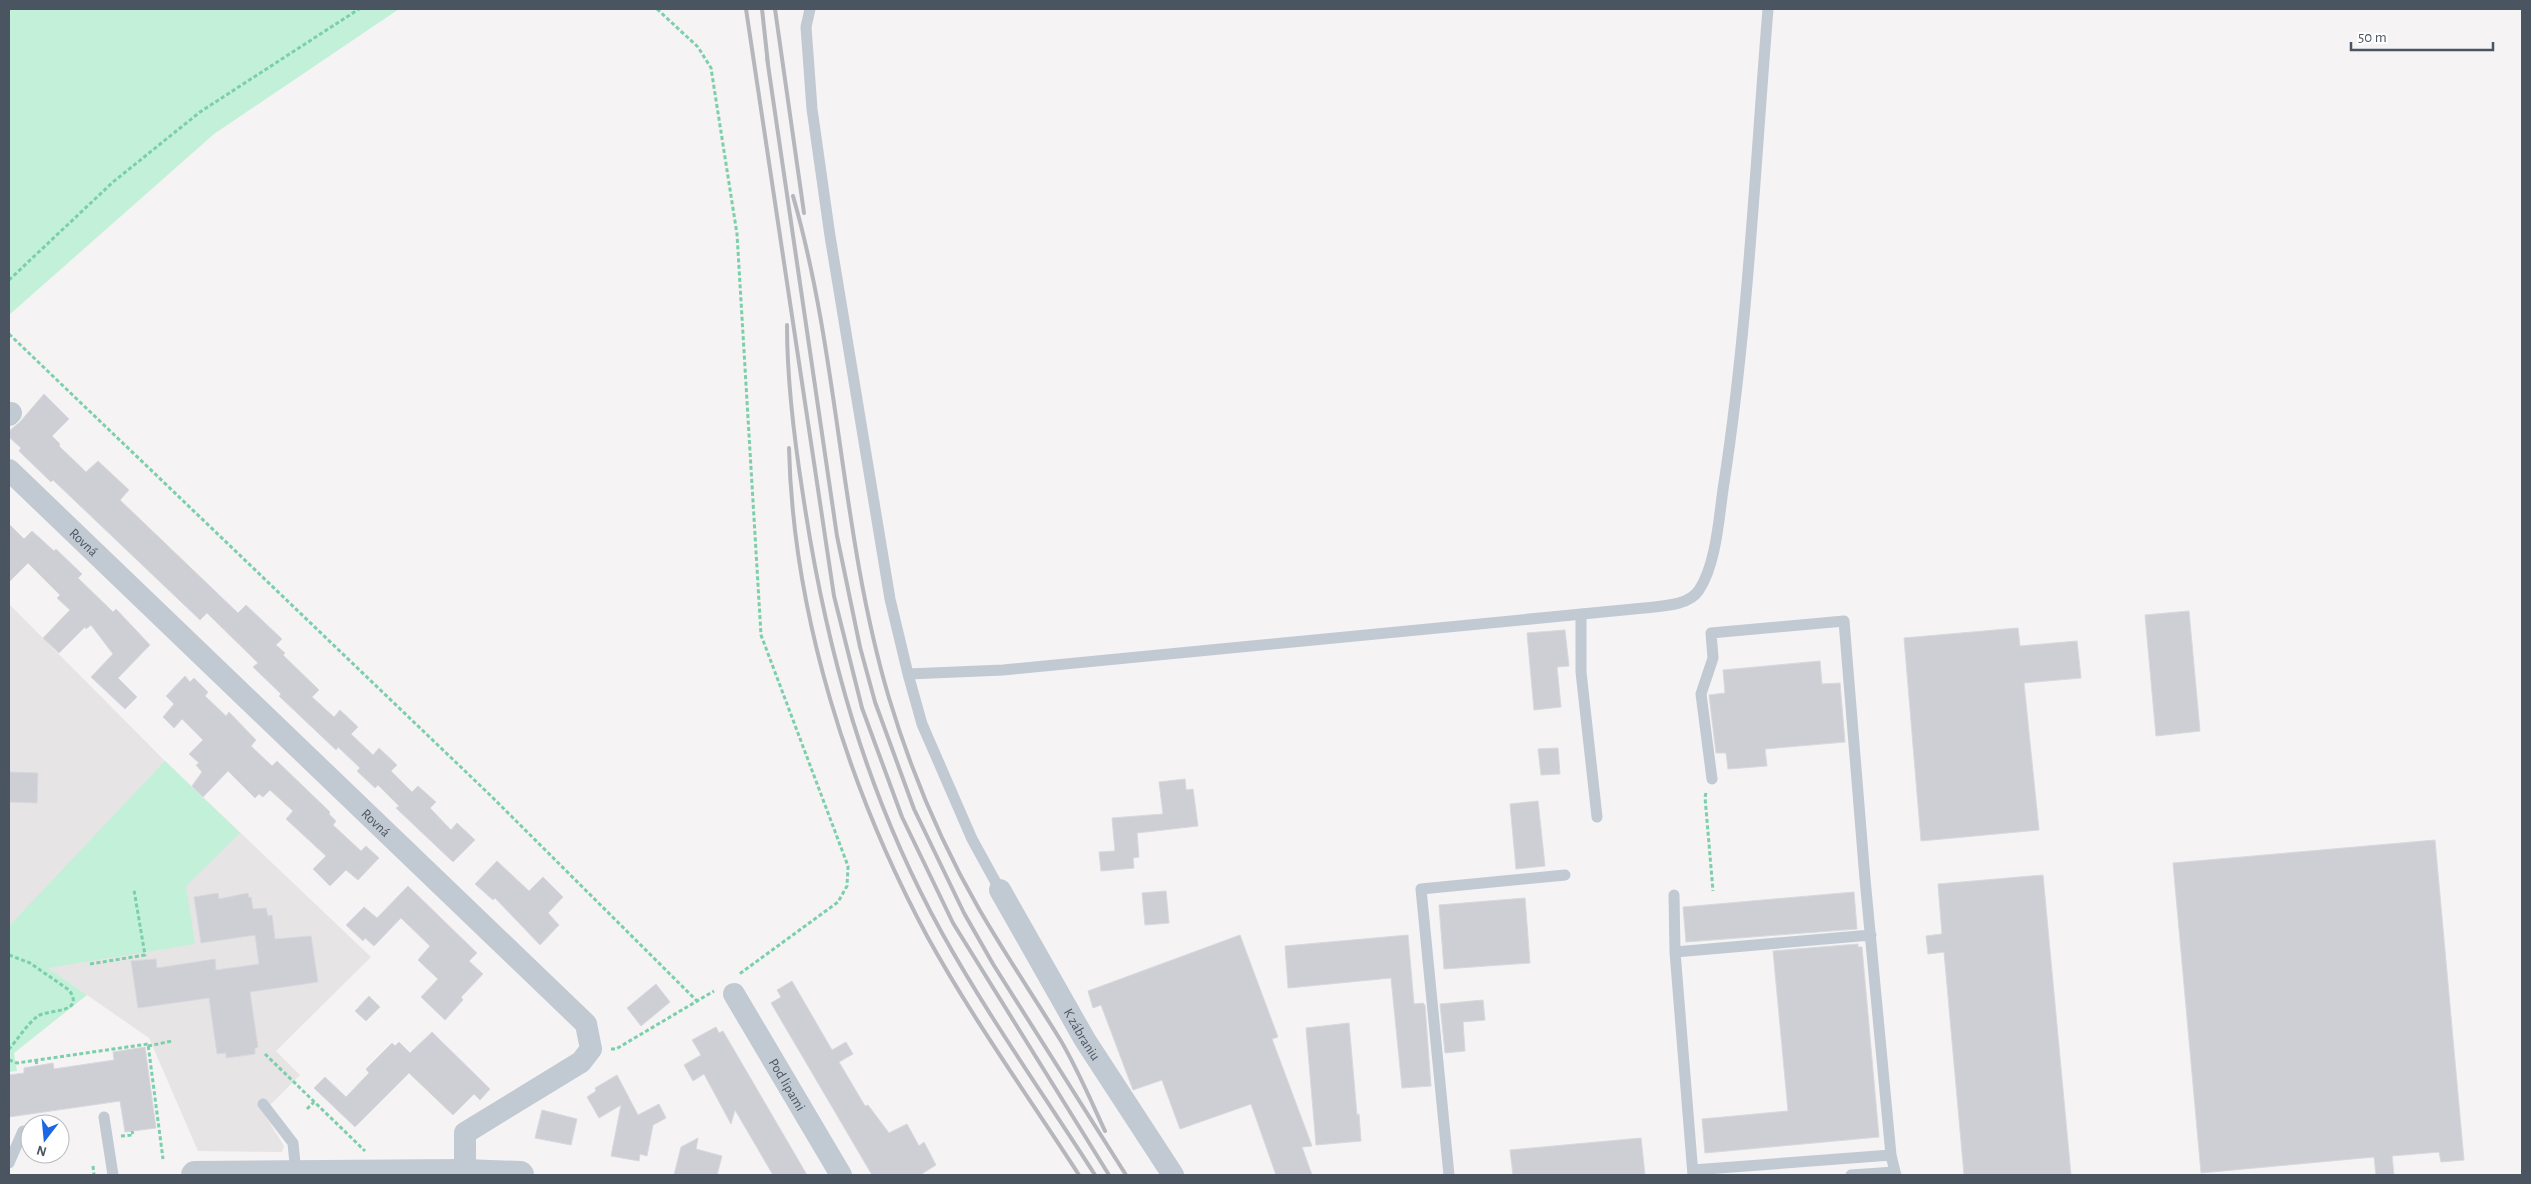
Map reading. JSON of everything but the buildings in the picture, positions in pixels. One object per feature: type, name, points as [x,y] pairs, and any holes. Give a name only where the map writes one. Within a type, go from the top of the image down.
[{"type":"street","name":"Rovná","points":[[9,470],[586,1024],[591,1049]]},
{"type":"street","name":"K zábraniu","points":[[1000,890],[1085,1040],[1173,1175]]},
{"type":"street","name":"Pod lipami","points":[[730,986],[841,1175]]},
{"type":"street","points":[[465,1173],[465,1133],[581,1062],[591,1049]]},
{"type":"street","points":[[196,1175],[418,1175],[465,1173],[520,1175]]},
{"type":"lane","points":[[810,9],[806,27],[812,109],[830,236],[881,546],[908,674],[930,741],[972,839],[1000,890]]},
{"type":"lane","points":[[908,674],[1003,670],[1472,630],[1581,614],[1644,608],[1680,602],[1689,598],[1698,591],[1708,574],[1735,409],[1768,9]]},
{"type":"lane","points":[[1581,614],[1581,672],[1597,817]]},
{"type":"lane","points":[[1712,779],[1701,694],[1713,658],[1711,634],[1844,621],[1891,1154],[1896,1174],[1851,1175]]},
{"type":"lane","points":[[1449,1175],[1421,889],[1565,875]]},
{"type":"lane","points":[[1674,895],[1675,952],[1693,1173],[1891,1154]]},
{"type":"lane","points":[[1675,952],[1871,934]]},
{"type":"lane","points":[[263,1104],[293,1142],[296,1174]]},
{"type":"lane","points":[[104,1117],[113,1175]]},
{"type":"lane","points":[[9,1163],[20,1139]]},
{"type":"path","points":[[9,280],[113,182],[200,112],[359,9]]},
{"type":"path","points":[[591,1049],[616,1049],[697,1000],[730,986],[838,902],[847,886],[848,866],[833,821],[762,635],[737,234],[711,68],[698,47],[657,9]]},
{"type":"path","points":[[9,334],[490,795],[697,1000]]},
{"type":"path","points":[[1705,797],[1713,891]]},
{"type":"path","points":[[90,964],[145,955],[134,890]]},
{"type":"path","points":[[9,955],[30,962],[69,990],[73,995],[73,1002],[69,1007],[39,1015],[9,1049]]},
{"type":"path","points":[[9,1060],[17,1063],[148,1044],[148,1046],[172,1041]]},
{"type":"path","points":[[148,1046],[164,1159]]},
{"type":"path","points":[[265,1054],[369,1155]]},
{"type":"path","points":[[36,1060],[37,1066]]},
{"type":"path","points":[[307,1109],[314,1102]]},
{"type":"path","points":[[113,1137],[133,1135],[132,1131]]},
{"type":"path","points":[[93,1166],[94,1175]]},
{"type":"shaded area","points":[[9,604],[165,761],[371,957],[276,1051],[300,1075],[263,1112],[284,1146],[282,1152],[198,1151],[149,1038],[9,941]]},
{"type":"green space","points":[[9,9],[399,9],[214,134],[9,315]]},
{"type":"green space","points":[[165,761],[240,833],[186,886],[195,944],[48,968],[87,995],[14,1053],[17,1071],[9,1072],[9,926]]},
{"type":"railway","points":[[746,9],[834,596],[862,708],[902,817],[953,923],[1109,1175]]},
{"type":"railway","points":[[762,9],[768,64]]},
{"type":"railway","points":[[775,9],[804,213]]},
{"type":"railway","points":[[767,58],[837,536],[860,647],[875,702],[914,809],[964,913],[993,964],[1126,1175]]},
{"type":"railway","points":[[793,196],[809,258],[821,320],[860,573],[873,636],[889,698],[907,752],[928,806],[965,884],[1067,1052],[1105,1131]]},
{"type":"railway","points":[[787,325],[788,368],[794,431],[812,553],[837,665],[871,775],[891,828],[915,881],[942,933],[997,1025],[1095,1175]]},
{"type":"railway","points":[[789,448],[793,511],[801,574],[814,637],[830,700],[873,822],[899,880],[944,967],[981,1027],[1079,1175]]}]
